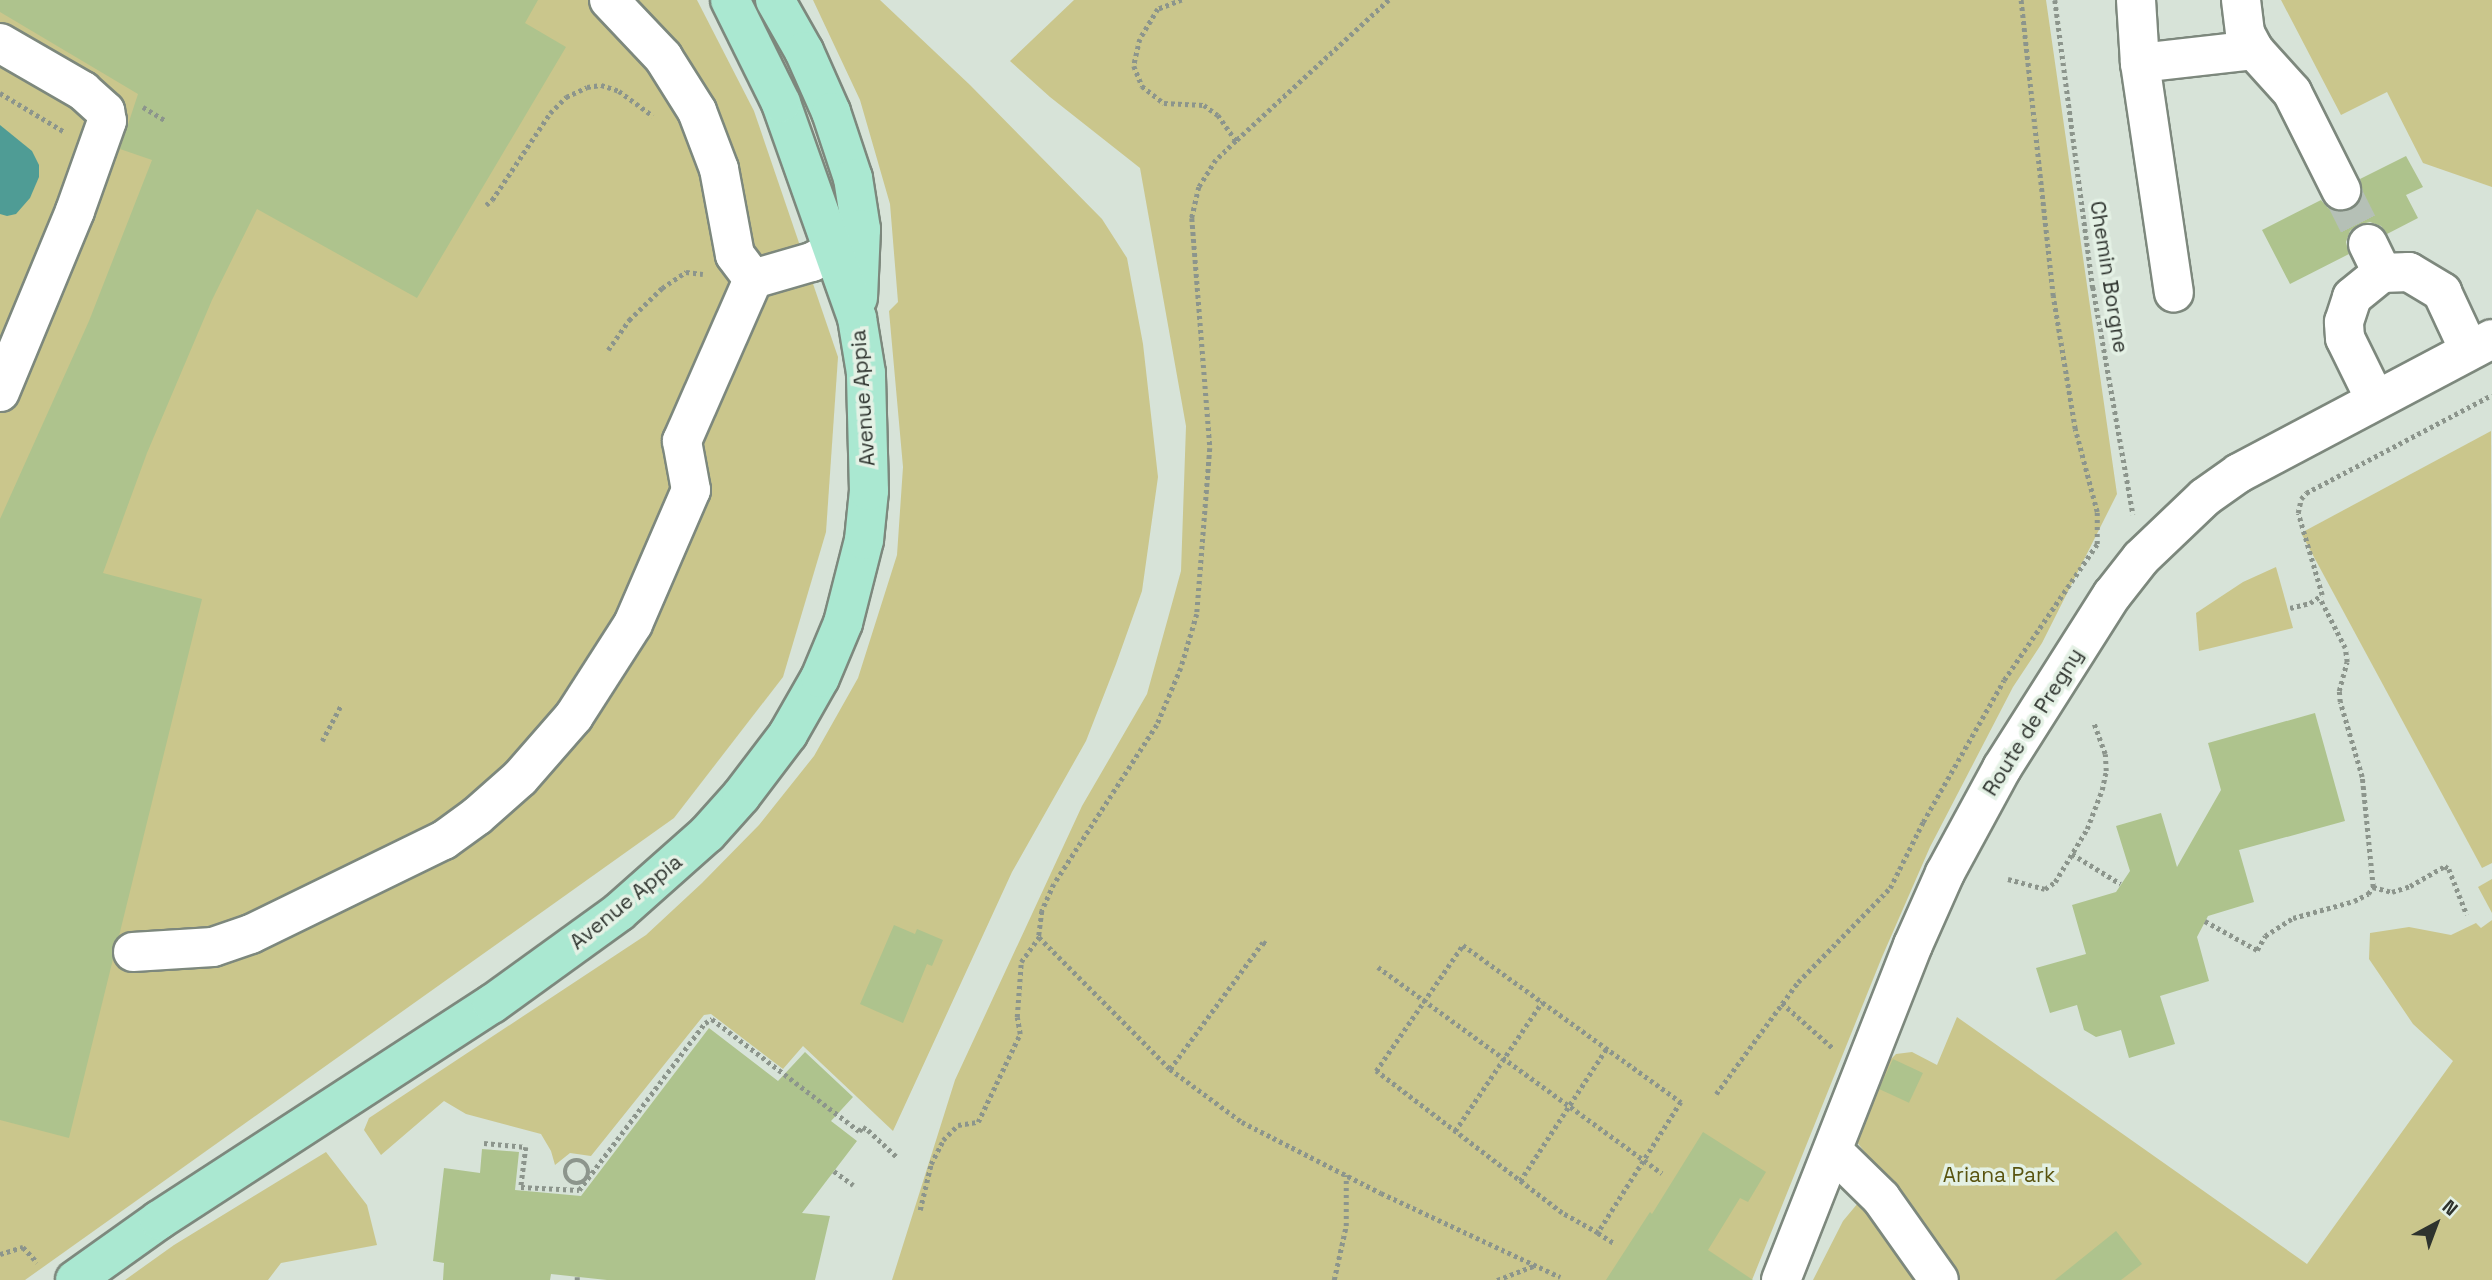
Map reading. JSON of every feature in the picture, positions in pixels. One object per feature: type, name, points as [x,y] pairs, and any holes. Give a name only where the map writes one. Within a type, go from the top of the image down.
[{"type":"main road","name":"Avenue Appia","points":[[730,0],[781,103],[858,318]]},
{"type":"main road","name":"Avenue Appia","points":[[75,1280],[159,1220],[544,968],[660,877],[707,834],[765,766],[820,678],[855,586],[865,527],[870,450],[866,373],[858,318],[861,229],[853,178],[831,112],[804,51],[775,0]]},
{"type":"street","points":[[609,0],[663,57],[697,111],[719,169],[735,255],[753,279]]},
{"type":"street","points":[[2136,0],[2140,64],[2174,292]]},
{"type":"street","points":[[2241,0],[2245,33],[2254,50],[2291,92],[2341,190]]},
{"type":"street","points":[[0,43],[83,91],[105,111],[107,121],[75,211],[0,392]]},
{"type":"street","points":[[2140,64],[2254,50]]},
{"type":"street","points":[[753,279],[799,267],[834,250]]},
{"type":"street","points":[[2375,398],[2344,338],[2344,322],[2352,297],[2375,258],[2431,283],[2442,292],[2480,345]]},
{"type":"street","points":[[133,951],[213,947],[251,934],[444,840],[477,817],[520,778],[574,716],[633,624],[691,490],[682,442],[753,279]]},
{"type":"street","name":"Route de Pregny","points":[[1781,1280],[1834,1152],[1913,946],[1945,873],[2010,756],[2112,595],[2141,558],[2205,497],[2239,473],[2375,398],[2480,345]]},
{"type":"street","points":[[1834,1152],[1881,1198],[1939,1280]]},
{"type":"path","points":[[1182,0],[1158,9],[1140,39],[1133,66],[1142,86],[1164,103],[1204,105],[1218,115],[1236,141]]},
{"type":"path","points":[[920,1210],[931,1164],[943,1140],[958,1125],[978,1122],[1020,1034],[1017,1017],[1021,962],[1039,937],[1042,911],[1054,884],[1157,725],[1181,668],[1197,614],[1210,448],[1192,219],[1199,187],[1216,160],[1389,0]]},
{"type":"path","points":[[1716,1094],[1798,982],[1879,903],[1890,888],[1923,822],[2004,680],[2096,544],[2096,512],[2074,429],[2053,296],[2021,0]]},
{"type":"path","name":"Chemin Borgne","points":[[2055,0],[2093,288],[2141,558]]},
{"type":"path","points":[[486,205],[550,113],[566,97],[587,87],[601,85],[619,91],[668,125],[697,111]]},
{"type":"path","points":[[0,93],[58,127],[69,139]]},
{"type":"path","points":[[608,350],[644,303],[686,272]]},
{"type":"path","points":[[2205,921],[2257,950],[2265,936],[2293,918],[2354,901],[2368,894],[2373,887],[2362,777],[2340,702],[2339,691],[2347,662],[2345,648],[2320,599],[2322,594],[2298,513],[2301,499],[2367,460],[2492,396]]},
{"type":"path","points":[[2290,608],[2320,599]]},
{"type":"path","points":[[322,741],[341,706]]},
{"type":"path","points":[[2008,879],[2045,889],[2056,882],[2095,813],[2106,771],[2105,754],[2094,724]]},
{"type":"path","points":[[2072,854],[2121,884]]},
{"type":"path","points":[[2373,887],[2392,892],[2410,886],[2445,866],[2449,869],[2467,915]]},
{"type":"path","points":[[1039,937],[1170,1069],[1242,1122],[1560,1277]]},
{"type":"path","points":[[1170,1069],[1263,942],[1268,945]]},
{"type":"path","points":[[1598,1233],[1681,1102],[1463,944],[1376,1071],[1562,1213],[1614,1243]]},
{"type":"path","points":[[1378,967],[1662,1173]]},
{"type":"path","points":[[1455,1131],[1542,1002]]},
{"type":"path","points":[[1782,1003],[1844,1058]]},
{"type":"path","points":[[484,1143],[526,1147],[522,1187],[579,1191],[709,1019],[859,1131],[863,1127],[868,1129],[898,1158]]},
{"type":"path","points":[[1520,1181],[1606,1049]]},
{"type":"path","points":[[575,1159],[583,1161],[589,1167],[587,1179],[578,1184],[569,1181],[565,1170],[568,1163],[575,1159]]},
{"type":"path","points":[[834,1171],[853,1185]]},
{"type":"path","points":[[1334,1280],[1346,1226],[1346,1175]]},
{"type":"path","points":[[0,1254],[23,1247],[37,1262]]},
{"type":"path","points":[[1497,1280],[1534,1265]]},
{"type":"green space","points":[[0,0],[697,0],[754,111],[838,357],[826,532],[783,677],[674,818],[25,1280],[0,1280]]},
{"type":"green space","points":[[813,0],[880,0],[970,85],[1102,219],[1127,258],[1143,344],[1158,477],[1142,591],[1116,664],[1086,741],[1012,872],[893,1131],[803,1046],[783,1069],[711,1014],[704,1015],[591,1156],[570,1153],[555,1165],[551,1151],[541,1134],[466,1114],[444,1101],[381,1155],[364,1130],[369,1118],[646,935],[702,883],[759,825],[814,756],[858,678],[897,555],[903,467],[889,311],[898,302],[890,204],[860,100]]},
{"type":"green space","points":[[1074,0],[2046,0],[2117,494],[2042,643],[2013,687],[1930,847],[1882,957],[1752,1280],[892,1280],[955,1080],[1082,806],[1147,694],[1181,571],[1186,426],[1140,168],[1050,97],[1010,61]]},
{"type":"green space","points":[[2281,0],[2492,0],[2492,187],[2423,163],[2387,92],[2341,115]]},
{"type":"green space","points":[[2491,431],[2492,863],[2482,868],[2301,533]]},
{"type":"green space","points":[[2276,567],[2293,628],[2199,651],[2196,613],[2243,582]]},
{"type":"green space","points":[[2492,879],[2492,913],[2478,887]]},
{"type":"green space","name":"Ariana Park","points":[[2492,920],[2492,1280],[1813,1280],[1843,1221],[1858,1203],[1872,1205],[1893,1188],[1856,1141],[1886,1064],[1896,1054],[1912,1052],[1937,1065],[1957,1017],[2307,1264],[2453,1061],[2413,1024],[2369,959],[2370,933],[2409,927],[2451,935],[2476,923],[2481,928]]},
{"type":"green space","points":[[326,1152],[367,1205],[377,1245],[281,1263],[268,1280],[125,1280],[174,1245]]},
{"type":"water","points":[[0,125],[32,151],[39,165],[39,177],[30,198],[16,214],[7,216],[0,214]]},
{"type":"building","points":[[0,0],[538,0],[525,23],[566,47],[417,298],[257,209],[212,300],[147,453],[103,573],[202,599],[119,936],[113,943],[113,959],[69,1138],[0,1120],[0,519],[89,321],[152,160],[120,149],[138,94],[0,12]]},
{"type":"building","points":[[2406,156],[2423,187],[2406,195],[2418,218],[2387,234],[2381,226],[2370,222],[2358,225],[2350,231],[2346,242],[2349,254],[2290,284],[2262,230],[2321,200],[2328,208],[2339,212],[2351,209],[2360,201],[2363,192],[2360,179]]},
{"type":"building","points":[[2315,713],[2345,821],[2239,850],[2254,902],[2208,916],[2197,937],[2209,981],[2160,996],[2175,1044],[2129,1058],[2121,1030],[2096,1037],[2084,1030],[2077,1005],[2050,1013],[2036,968],[2086,954],[2072,905],[2116,892],[2130,871],[2116,826],[2161,813],[2177,867],[2221,790],[2208,743]]},
{"type":"building","points":[[894,925],[915,934],[917,929],[943,940],[932,966],[927,964],[903,1023],[860,1004]]},
{"type":"building","points":[[709,1028],[778,1081],[805,1052],[853,1097],[831,1121],[857,1141],[802,1213],[830,1216],[815,1280],[607,1280],[551,1274],[550,1280],[443,1280],[444,1263],[433,1261],[444,1168],[480,1173],[482,1149],[519,1152],[515,1190],[581,1196]]},
{"type":"building","points":[[1893,1059],[1923,1073],[1909,1103],[1879,1089]]},
{"type":"building","points":[[1703,1132],[1766,1172],[1748,1202],[1740,1198],[1708,1250],[1753,1280],[1606,1280],[1650,1212],[1652,1214]]},
{"type":"building","points":[[2116,1231],[2142,1264],[2121,1280],[2055,1280]]},
{"type":"tunnel","points":[[2341,190],[2368,244]]}]
